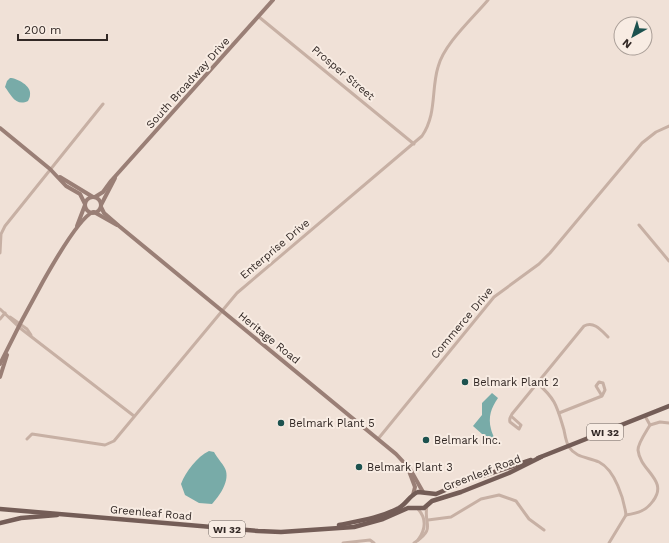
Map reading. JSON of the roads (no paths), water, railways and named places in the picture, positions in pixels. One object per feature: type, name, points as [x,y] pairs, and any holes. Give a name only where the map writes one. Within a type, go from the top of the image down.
[{"type":"main road","name":"South Broadway Drive","points":[[94,197],[103,192],[116,178],[273,0]]},
{"type":"main road","points":[[0,128],[58,176],[66,186],[81,196],[88,210],[93,212]]},
{"type":"main road","points":[[0,364],[54,263],[77,226],[85,217],[101,206],[100,200],[58,176]]},
{"type":"main road","name":"South Broadway Drive","points":[[101,206],[116,178]]},
{"type":"main road","points":[[77,226],[88,199],[94,197]]},
{"type":"main road","name":"Heritage Road","points":[[101,206],[104,213],[119,226],[378,439],[406,465],[425,493]]},
{"type":"main road","name":"Heritage Road","points":[[93,212],[119,226]]},
{"type":"main road","points":[[0,377],[10,347]]},
{"type":"main road","name":"Greenleaf Road","points":[[425,493],[436,494],[464,482],[541,457],[669,406]]},
{"type":"main road","name":"Greenleaf Road","points":[[428,505],[434,500],[461,492],[509,473],[541,457]]},
{"type":"main road","name":"Heritage Road","points":[[406,465],[413,482],[412,496]]},
{"type":"main road","name":"WI 32","points":[[412,496],[416,492],[425,493]]},
{"type":"main road","points":[[425,493],[429,499],[428,505]]},
{"type":"main road","points":[[412,496],[412,503],[416,508]]},
{"type":"main road","name":"Greenleaf Road","points":[[330,528],[384,515],[403,506],[412,496]]},
{"type":"main road","name":"WI 32","points":[[416,508],[423,509],[428,505]]},
{"type":"main road","name":"Greenleaf Road","points":[[66,515],[281,532],[363,525],[383,519],[408,508],[416,508]]},
{"type":"main road","name":"WI 32","points":[[0,509],[66,515]]},
{"type":"main road","name":"WI 32","points":[[0,523],[21,518],[66,515]]},
{"type":"street","name":"Enterprise Drive","points":[[27,439],[32,434],[105,445],[114,441],[222,310],[245,286],[414,144],[426,130],[431,118],[436,73],[442,55],[488,0]]},
{"type":"street","name":"Prosper Street","points":[[259,17],[414,144]]},
{"type":"street","points":[[0,253],[1,234],[5,226],[103,104]]},
{"type":"street","name":"Commerce Drive","points":[[378,439],[496,295],[543,260],[642,143],[656,132],[669,126]]},
{"type":"street","points":[[639,225],[669,261]]},
{"type":"street","points":[[0,309],[134,416]]},
{"type":"street","points":[[0,319],[5,313]]},
{"type":"street","points":[[511,416],[521,425],[519,430],[510,422],[511,416],[584,326],[593,324],[608,337]]},
{"type":"street","points":[[537,383],[552,396],[559,413],[568,446],[574,453],[599,462],[605,467],[615,481],[626,515],[609,543]]},
{"type":"street","points":[[559,413],[602,396]]},
{"type":"street","points":[[645,416],[650,425]]},
{"type":"street","points":[[626,515],[638,514],[646,509],[659,492],[660,486],[640,458],[638,448],[650,425],[660,422],[669,424]]},
{"type":"street","points":[[428,520],[451,517],[481,499],[495,495],[511,498],[533,522],[544,530]]},
{"type":"street","points":[[415,542],[426,534],[428,505]]},
{"type":"street","points":[[415,542],[425,526],[424,518],[416,508]]},
{"type":"street","points":[[343,543],[370,540],[374,543]]},
{"type":"water","points":[[10,78],[20,81],[29,89],[30,97],[28,101],[20,102],[12,97],[5,87]]},
{"type":"water","points":[[492,393],[498,398],[492,409],[490,417],[490,425],[494,442],[491,442],[473,426],[482,415],[482,403]]},
{"type":"water","points":[[209,451],[214,452],[225,469],[227,476],[223,489],[212,504],[199,503],[185,495],[181,484],[192,465]]},
{"type":"place","name":"Belmark Plant 2","points":[[465,382]]},
{"type":"place","name":"Belmark Plant 5","points":[[281,423]]},
{"type":"place","name":"Belmark Inc.","points":[[426,440]]},
{"type":"place","name":"Belmark Plant 3","points":[[359,467]]}]
